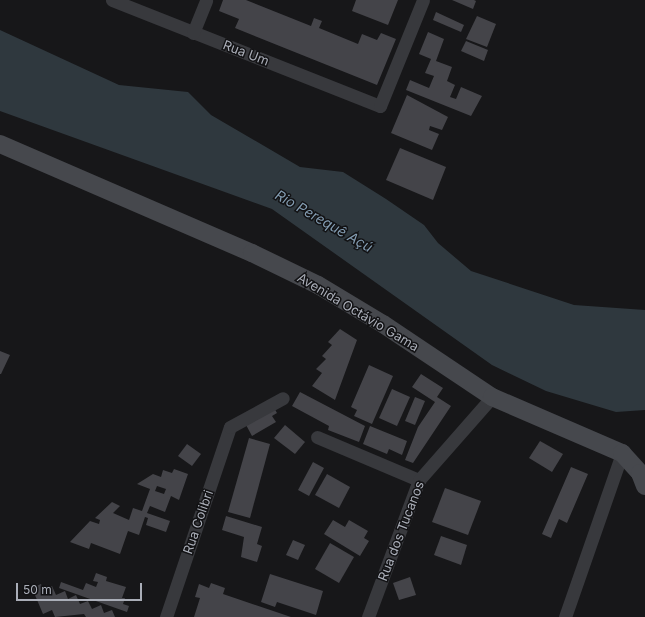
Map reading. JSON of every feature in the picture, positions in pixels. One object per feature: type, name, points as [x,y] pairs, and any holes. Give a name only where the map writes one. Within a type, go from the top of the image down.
[{"type":"street","name":"Rua Um","points":[[112,0],[380,106],[423,0]]},
{"type":"street","points":[[193,33],[206,0]]},
{"type":"street","name":"Avenida Octávio Gama","points":[[0,144],[252,253],[318,285],[383,324],[492,397],[622,453]]},
{"type":"street","name":"Rua dos Tucanos","points":[[368,617],[419,480],[492,397]]},
{"type":"street","name":"Rua Colibri","points":[[166,617],[230,427],[284,398]]},
{"type":"street","points":[[317,438],[419,480]]},
{"type":"street","points":[[565,617],[622,453],[640,473],[645,486]]},
{"type":"water","name":"Rio Perequê Açú","points":[[0,30],[119,85],[188,92],[211,115],[300,167],[343,172],[386,199],[424,225],[438,243],[471,271],[574,305],[645,310],[645,410],[616,412],[546,391],[492,365],[272,209],[0,111]]},
{"type":"building","points":[[223,0],[246,0],[311,26],[314,18],[322,21],[319,28],[358,44],[362,34],[377,40],[381,33],[396,39],[377,85],[235,28],[239,19],[219,11]]},
{"type":"building","points":[[356,0],[398,0],[388,25],[352,11]]},
{"type":"building","points":[[452,0],[474,0],[476,1],[473,9]]},
{"type":"building","points":[[436,12],[464,25],[461,32],[433,20]]},
{"type":"building","points":[[477,16],[496,24],[487,47],[466,39]]},
{"type":"building","points":[[428,32],[444,39],[436,61],[452,67],[447,81],[455,85],[450,97],[456,99],[461,87],[482,96],[471,116],[406,90],[410,80],[429,88],[434,76],[425,73],[431,59],[419,54]]},
{"type":"building","points":[[466,41],[488,50],[484,61],[461,51]]},
{"type":"building","points":[[407,95],[448,117],[442,130],[430,126],[429,130],[439,134],[432,150],[391,133]]},
{"type":"building","points":[[400,148],[446,167],[433,200],[386,180]]},
{"type":"building","points":[[340,329],[357,340],[335,400],[312,386],[322,373],[316,369],[326,359],[322,356],[332,345],[328,342]]},
{"type":"building","points":[[0,351],[10,355],[1,374],[0,374]]},
{"type":"building","points":[[369,365],[393,376],[372,424],[354,416],[357,410],[351,407]]},
{"type":"building","points":[[421,374],[443,388],[437,397],[451,406],[413,463],[405,460],[418,427],[435,402],[412,387]]},
{"type":"building","points":[[392,389],[410,397],[397,426],[379,418]]},
{"type":"building","points":[[300,392],[365,426],[359,442],[328,430],[329,426],[292,406]]},
{"type":"building","points":[[415,397],[425,401],[415,425],[405,421]]},
{"type":"building","points":[[273,406],[277,413],[272,416],[276,422],[252,436],[245,423]]},
{"type":"building","points":[[285,425],[305,442],[295,454],[274,438]]},
{"type":"building","points":[[370,426],[407,441],[402,455],[389,449],[387,454],[363,444]]},
{"type":"building","points":[[249,438],[270,444],[250,518],[228,512]]},
{"type":"building","points":[[540,441],[563,454],[552,472],[529,458]]},
{"type":"building","points":[[187,444],[201,454],[192,466],[178,456]]},
{"type":"building","points":[[313,462],[324,468],[309,496],[298,490]]},
{"type":"building","points":[[571,467],[588,474],[567,523],[559,519],[551,538],[542,534]]},
{"type":"building","points":[[174,469],[188,474],[179,500],[171,496],[165,512],[150,506],[147,513],[170,521],[166,532],[146,525],[148,518],[145,517],[139,535],[128,531],[120,554],[91,543],[89,549],[70,542],[90,521],[99,524],[100,520],[95,518],[112,502],[120,506],[113,513],[129,520],[133,508],[142,511],[150,489],[137,484],[153,474],[161,477],[163,470],[172,473]],"holes":[[[157,486],[166,489],[164,494],[155,491]]]},
{"type":"building","points":[[327,474],[350,487],[339,508],[315,495]]},
{"type":"building","points":[[445,488],[481,501],[468,535],[432,522]]},
{"type":"building","points":[[226,516],[262,527],[257,544],[262,546],[257,562],[241,557],[244,537],[222,530]]},
{"type":"building","points":[[333,520],[345,527],[349,520],[368,531],[364,538],[369,541],[360,556],[324,534]]},
{"type":"building","points":[[441,536],[467,545],[461,565],[434,555]]},
{"type":"building","points":[[293,540],[305,545],[298,560],[286,555]]},
{"type":"building","points":[[330,543],[354,557],[339,583],[315,569]]},
{"type":"building","points":[[96,573],[107,577],[106,581],[126,587],[122,598],[125,598],[123,604],[129,606],[127,612],[59,588],[61,582],[83,590],[86,583],[96,587],[98,582],[93,581]]},
{"type":"building","points":[[270,574],[323,591],[316,615],[277,602],[275,607],[261,602]]},
{"type":"building","points":[[410,577],[416,595],[399,600],[393,583]]},
{"type":"building","points":[[211,583],[225,588],[223,594],[291,617],[194,617],[200,598],[195,597],[199,584],[209,588]]},
{"type":"building","points":[[41,584],[43,590],[52,586],[56,595],[65,591],[68,599],[76,595],[80,604],[88,601],[92,609],[101,605],[104,613],[112,610],[115,617],[86,617],[84,614],[55,617],[52,610],[43,614],[32,588]]}]
